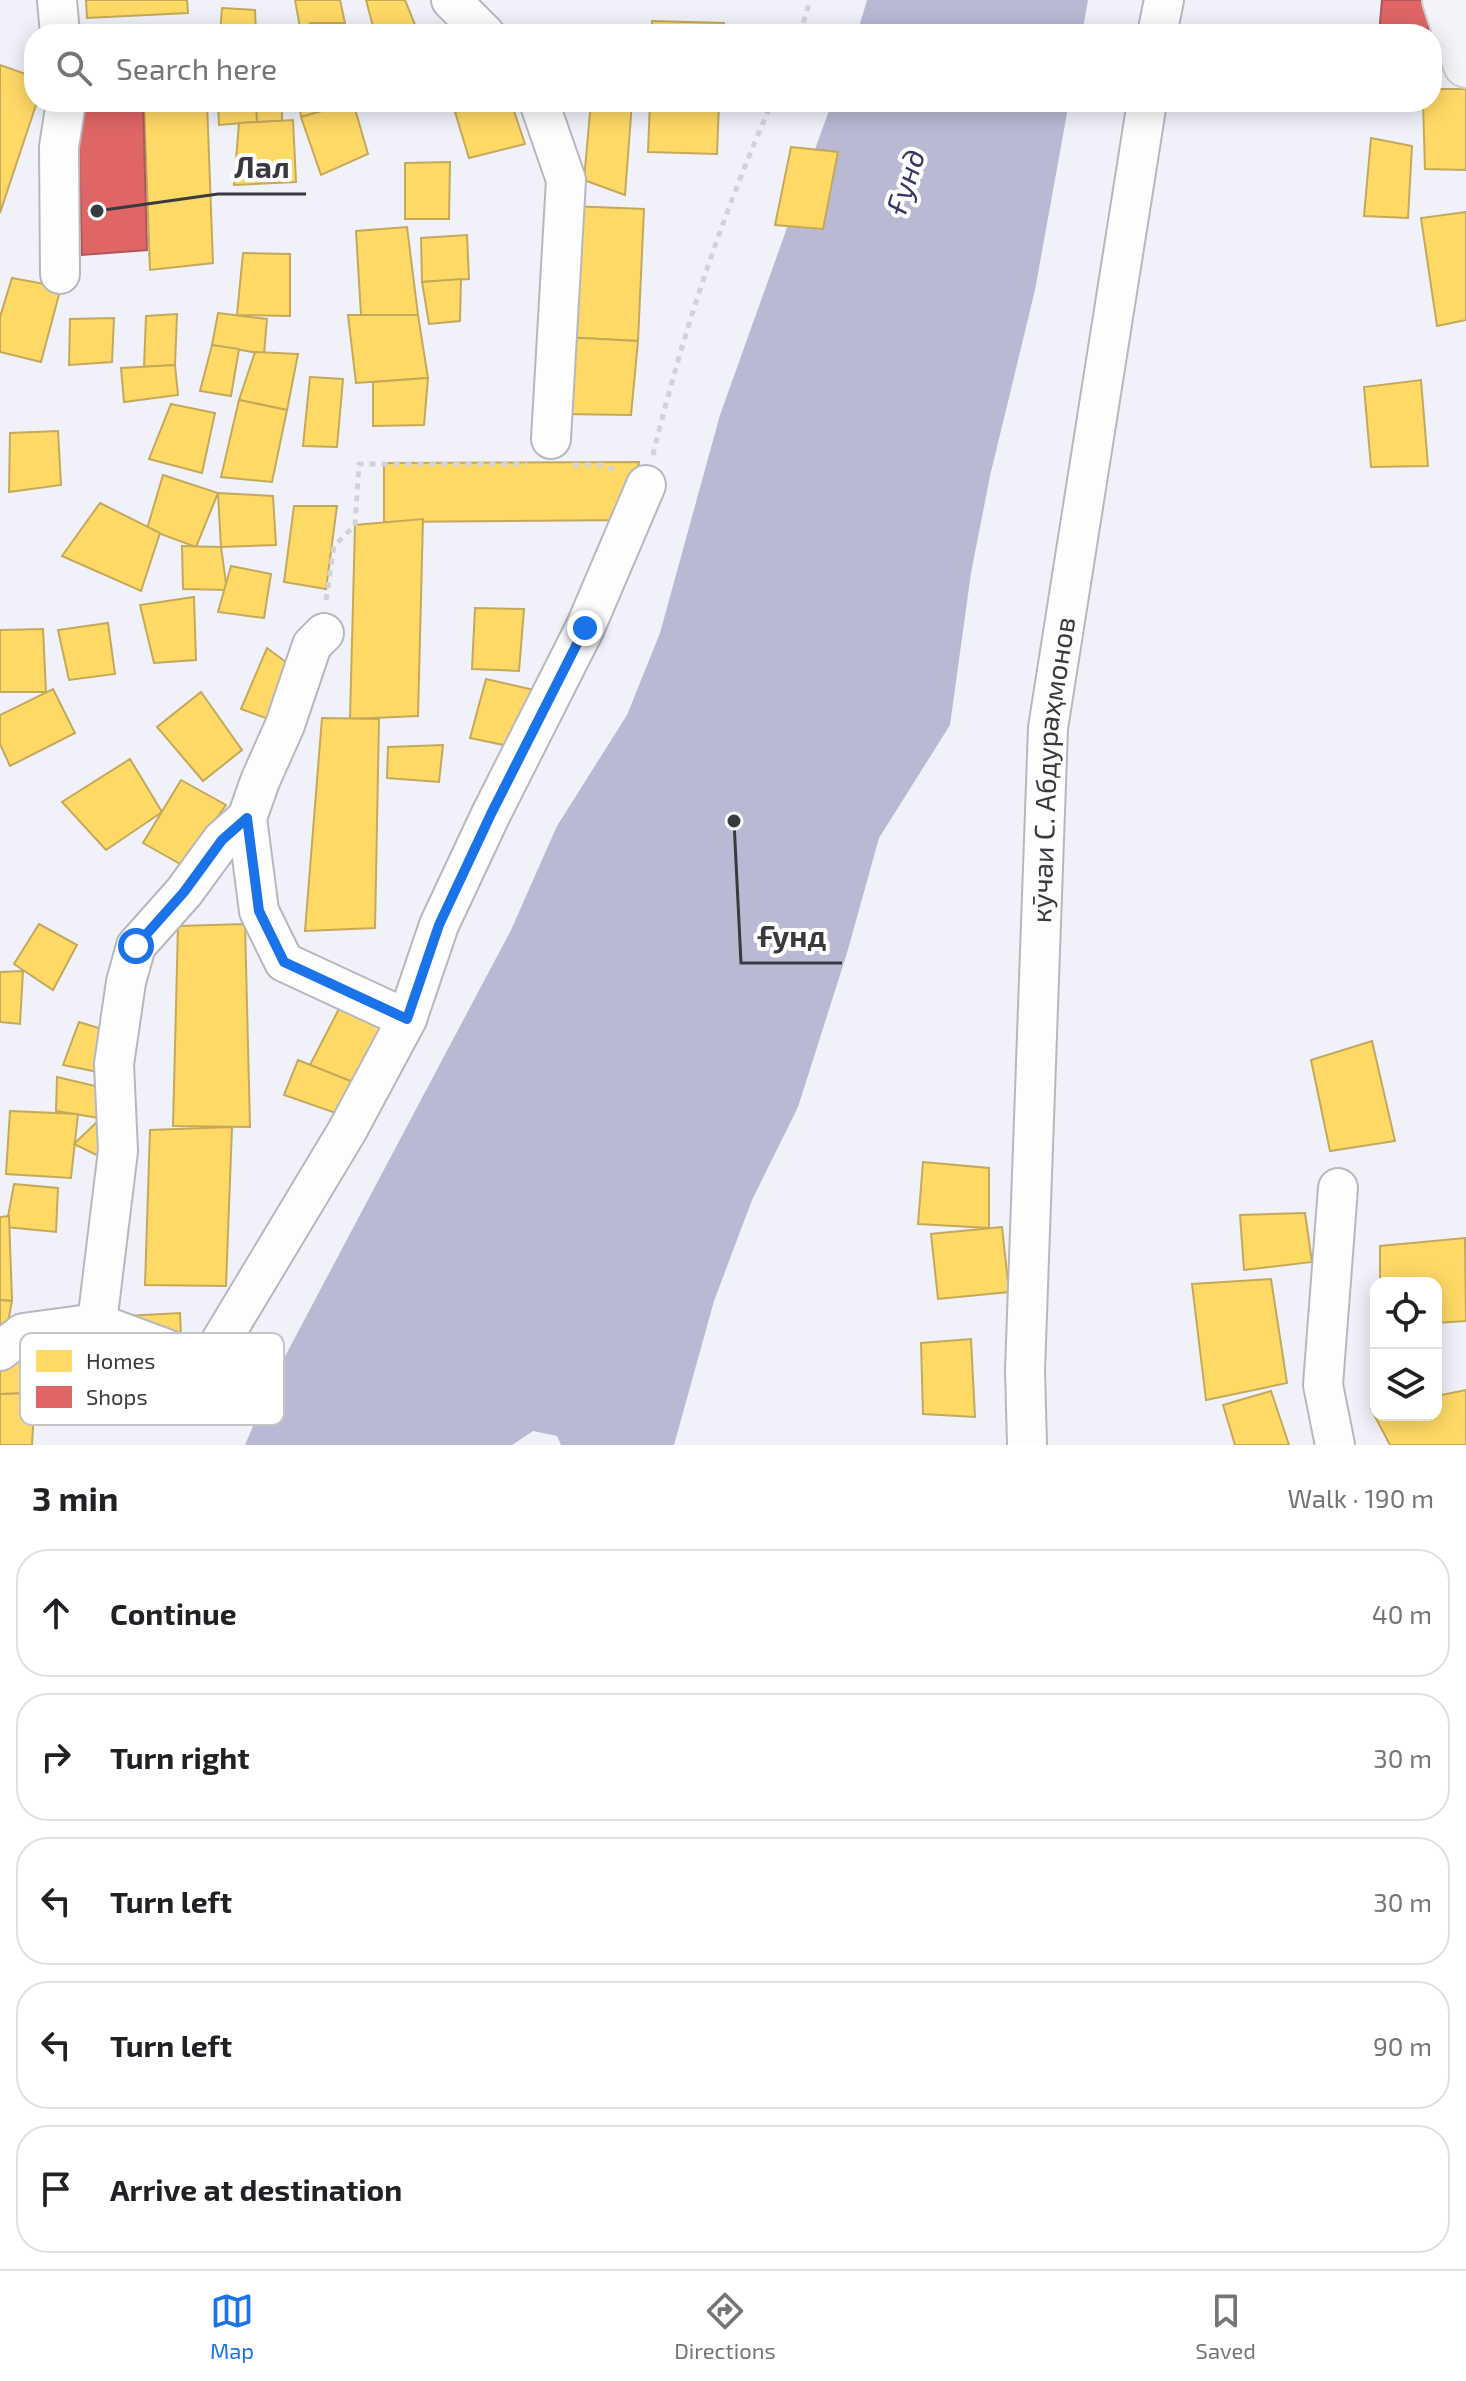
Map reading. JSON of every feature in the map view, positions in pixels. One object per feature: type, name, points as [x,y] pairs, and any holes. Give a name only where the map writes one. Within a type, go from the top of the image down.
[{"type":"main road","points":[[1452,5],[1466,65]]},
{"type":"street","points":[[57,0],[59,24]]},
{"type":"street","points":[[451,0],[475,24]]},
{"type":"street","points":[[1159,24],[1164,0]]},
{"type":"street","points":[[60,274],[59,147],[64,112]]},
{"type":"street","points":[[542,112],[566,180],[554,456]]},
{"type":"street","name":"кӯчаи С. Абдураҳмонов","points":[[1027,1445],[1025,1370],[1048,728],[1145,112]]},
{"type":"street","points":[[226,1333],[339,1144],[407,1019],[439,925],[585,628],[646,485]]},
{"type":"street","points":[[324,633],[312,645],[285,725],[247,818],[259,911],[284,962],[407,1019]]},
{"type":"street","points":[[97,1323],[118,1151],[114,1064],[126,982],[136,946],[184,892],[222,840],[247,818]]},
{"type":"street","points":[[1335,1445],[1323,1385],[1338,1188]]},
{"type":"street","points":[[23,1333],[97,1323],[124,1333]]},
{"type":"street","points":[[0,1351],[20,1335]]},
{"type":"path","points":[[803,24],[810,0]]},
{"type":"path","points":[[324,633],[326,589],[334,546],[355,525],[359,464],[554,456],[603,465],[646,485],[667,397],[689,325],[744,164],[767,112]]},
{"type":"water","points":[[867,0],[1088,0],[1084,24],[860,24]]},
{"type":"water","points":[[828,112],[1067,112],[1035,290],[990,476],[971,573],[950,725],[879,838],[847,953],[798,1107],[752,1200],[714,1301],[674,1445],[561,1445],[557,1436],[533,1431],[512,1445],[245,1445],[253,1425],[284,1425],[284,1358],[511,930],[557,826],[627,715],[660,633],[720,415]]},
{"type":"building: Homes","points":[[86,0],[187,0],[188,13],[87,18]]},
{"type":"building: Homes","points":[[295,0],[340,0],[345,23],[299,24]]},
{"type":"building: Homes","points":[[366,0],[405,0],[415,24],[372,24]]},
{"type":"building: Homes","points":[[222,8],[255,10],[256,24],[221,24]]},
{"type":"building: Homes","points":[[652,21],[724,23],[724,24],[652,24]]},
{"type":"building: Homes","points":[[0,65],[24,73],[24,112],[34,112],[0,213]]},
{"type":"building: Homes","points":[[1442,89],[1466,89],[1466,170],[1425,169],[1423,112],[1442,112]]},
{"type":"building: Homes","points":[[144,112],[207,112],[213,263],[150,270]]},
{"type":"building: Homes","points":[[218,112],[257,112],[257,122],[219,125]]},
{"type":"building: Homes","points":[[256,112],[282,112],[282,121],[257,122]]},
{"type":"building: Homes","points":[[300,112],[318,112],[301,117]]},
{"type":"building: Homes","points":[[318,112],[356,112],[368,154],[321,175],[301,117]]},
{"type":"building: Homes","points":[[455,112],[514,112],[525,144],[469,158]]},
{"type":"building: Homes","points":[[590,112],[631,112],[625,195],[584,180]]},
{"type":"building: Homes","points":[[650,112],[719,112],[717,154],[648,152]]},
{"type":"building: Homes","points":[[293,120],[296,182],[234,185],[239,123]]},
{"type":"building: Homes","points":[[1371,138],[1412,146],[1408,218],[1364,216]]},
{"type":"building: Homes","points":[[791,147],[838,152],[823,229],[775,225]]},
{"type":"building: Homes","points":[[450,162],[449,219],[405,219],[405,163]]},
{"type":"building: Homes","points":[[570,206],[644,209],[638,341],[562,337]]},
{"type":"building: Homes","points":[[1466,212],[1466,320],[1437,326],[1421,218]]},
{"type":"building: Homes","points":[[407,227],[418,315],[361,315],[356,231]]},
{"type":"building: Homes","points":[[467,235],[469,279],[422,282],[421,238]]},
{"type":"building: Homes","points":[[243,253],[290,254],[290,316],[237,315]]},
{"type":"building: Homes","points":[[12,278],[61,287],[41,362],[0,352],[0,317]]},
{"type":"building: Homes","points":[[461,279],[460,321],[429,324],[422,282]]},
{"type":"building: Homes","points":[[218,313],[267,319],[264,354],[212,345]]},
{"type":"building: Homes","points":[[177,314],[175,365],[144,367],[146,316]]},
{"type":"building: Homes","points":[[348,315],[418,315],[428,378],[356,383]]},
{"type":"building: Homes","points":[[114,318],[112,362],[69,365],[70,319]]},
{"type":"building: Homes","points":[[562,337],[638,341],[631,415],[562,414]]},
{"type":"building: Homes","points":[[212,345],[239,349],[231,396],[200,391]]},
{"type":"building: Homes","points":[[255,352],[298,354],[287,410],[239,400]]},
{"type":"building: Homes","points":[[175,365],[178,395],[124,402],[121,368]]},
{"type":"building: Homes","points":[[310,377],[343,379],[337,447],[303,446]]},
{"type":"building: Homes","points":[[428,378],[424,425],[373,426],[373,382]]},
{"type":"building: Homes","points":[[1421,380],[1428,466],[1371,467],[1364,387]]},
{"type":"building: Homes","points":[[239,400],[287,410],[272,482],[221,477]]},
{"type":"building: Homes","points":[[171,404],[215,413],[202,473],[149,459]]},
{"type":"building: Homes","points":[[58,431],[61,485],[9,492],[10,433]]},
{"type":"building: Homes","points":[[639,462],[630,520],[384,522],[384,463]]},
{"type":"building: Homes","points":[[163,475],[218,493],[196,547],[147,529]]},
{"type":"building: Homes","points":[[218,493],[273,496],[276,545],[221,547]]},
{"type":"building: Homes","points":[[100,503],[160,533],[141,591],[62,556]]},
{"type":"building: Homes","points":[[294,506],[337,506],[326,589],[284,582]]},
{"type":"building: Homes","points":[[423,519],[418,716],[350,719],[355,525]]},
{"type":"building: Homes","points":[[182,546],[221,547],[227,590],[183,589]]},
{"type":"building: Homes","points":[[231,566],[271,574],[264,618],[218,612]]},
{"type":"building: Homes","points":[[194,597],[196,660],[154,663],[140,605]]},
{"type":"building: Homes","points":[[475,608],[524,609],[519,671],[472,669]]},
{"type":"building: Homes","points":[[108,623],[115,674],[69,680],[58,630]]},
{"type":"building: Homes","points":[[43,629],[46,692],[0,692],[0,630]]},
{"type":"building: Homes","points":[[267,648],[302,674],[285,725],[241,709]]},
{"type":"building: Homes","points":[[486,679],[534,690],[513,747],[470,738]]},
{"type":"building: Homes","points":[[53,689],[75,733],[10,766],[0,744],[0,715]]},
{"type":"building: Homes","points":[[201,692],[242,750],[203,781],[157,727]]},
{"type":"building: Homes","points":[[322,718],[379,719],[375,928],[305,931]]},
{"type":"building: Homes","points":[[443,745],[439,782],[387,778],[388,747]]},
{"type":"building: Homes","points":[[130,759],[162,812],[106,850],[62,802]]},
{"type":"building: Homes","points":[[181,780],[226,805],[182,865],[143,843]]},
{"type":"building: Homes","points":[[39,924],[77,945],[53,990],[14,964]]},
{"type":"building: Homes","points":[[245,924],[250,1127],[173,1126],[178,926]]},
{"type":"building: Homes","points":[[23,971],[20,1024],[0,1022],[0,972]]},
{"type":"building: Homes","points":[[342,1003],[384,1023],[355,1083],[310,1065]]},
{"type":"building: Homes","points":[[79,1022],[134,1039],[123,1077],[63,1065]]},
{"type":"building: Homes","points":[[1372,1041],[1395,1141],[1330,1151],[1311,1060]]},
{"type":"building: Homes","points":[[298,1060],[368,1088],[353,1119],[284,1095]]},
{"type":"building: Homes","points":[[57,1077],[112,1090],[117,1121],[56,1111]]},
{"type":"building: Homes","points":[[10,1111],[78,1114],[71,1178],[6,1174]]},
{"type":"building: Homes","points":[[101,1118],[117,1165],[74,1144]]},
{"type":"building: Homes","points":[[232,1127],[226,1286],[145,1285],[150,1130]]},
{"type":"building: Homes","points":[[923,1162],[989,1168],[989,1228],[918,1224]]},
{"type":"building: Homes","points":[[14,1184],[58,1188],[56,1232],[6,1227]]},
{"type":"building: Homes","points":[[1305,1213],[1312,1262],[1244,1270],[1240,1215]]},
{"type":"building: Homes","points":[[9,1216],[12,1301],[0,1300],[0,1217]]},
{"type":"building: Homes","points":[[1002,1227],[1009,1292],[938,1299],[931,1234]]},
{"type":"building: Homes","points":[[1465,1238],[1466,1321],[1442,1323],[1442,1277],[1380,1277],[1380,1246]]},
{"type":"building: Homes","points":[[1271,1279],[1287,1383],[1206,1400],[1192,1284]]},
{"type":"building: Homes","points":[[0,1300],[12,1301],[3,1349],[0,1349]]},
{"type":"building: Homes","points":[[180,1313],[181,1333],[33,1333],[33,1321]]},
{"type":"building: Homes","points":[[971,1339],[975,1417],[923,1414],[921,1343]]},
{"type":"building: Homes","points":[[20,1342],[20,1393],[0,1394],[0,1346]]},
{"type":"building: Homes","points":[[1466,1390],[1466,1445],[1390,1445],[1377,1421],[1442,1421],[1442,1395]]},
{"type":"building: Homes","points":[[1271,1391],[1289,1445],[1235,1445],[1223,1405]]},
{"type":"building: Homes","points":[[20,1393],[20,1425],[33,1425],[32,1445],[0,1445],[0,1394]]},
{"type":"building: Shops","points":[[1382,0],[1430,0],[1429,24],[1380,24]]},
{"type":"building: Shops","points":[[78,112],[143,112],[147,250],[82,255]]},
{"type":"place","name":"Лал","points":[[97,211]]},
{"type":"place","name":"Ғунд","points":[[734,821]]},
{"type":"route","points":[[136,946],[184,892],[222,840],[247,818],[259,911],[284,962],[407,1019],[439,925],[585,628]]}]
